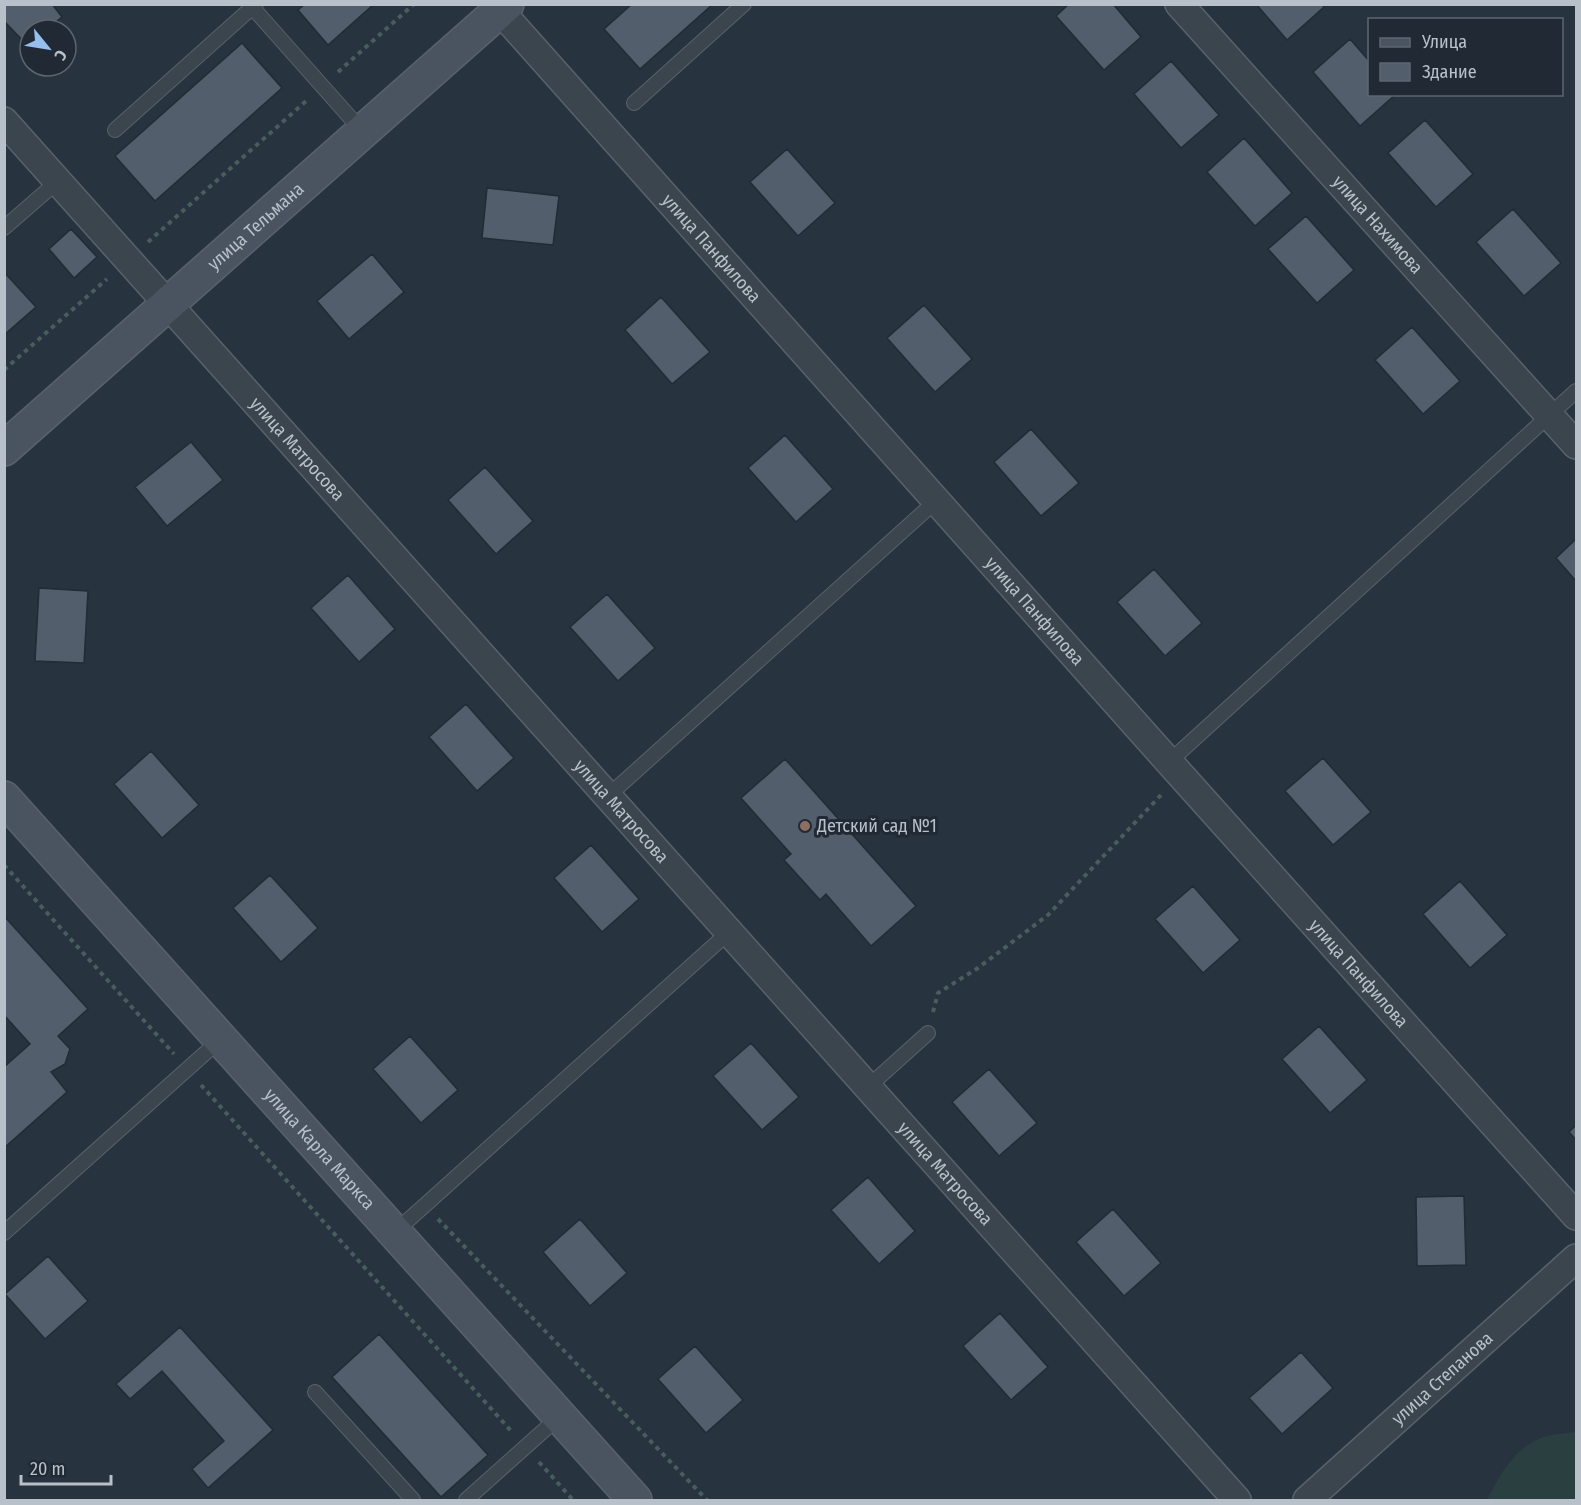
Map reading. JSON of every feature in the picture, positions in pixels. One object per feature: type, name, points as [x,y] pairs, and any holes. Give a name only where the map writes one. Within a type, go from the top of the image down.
[{"type":"main road","name":"улица Тельмана","points":[[4,449],[363,132],[500,7]]},
{"type":"main road","name":"улица Карла Маркса","points":[[4,798],[636,1500]]},
{"type":"street","name":"улица Нахимова","points":[[1179,4],[1576,445]]},
{"type":"street","name":"улица Панфилова","points":[[500,7],[936,501],[1576,1216]]},
{"type":"street","name":"улица Матросова","points":[[4,121],[1237,1500]]},
{"type":"street","name":"улица Степанова","points":[[1307,1500],[1576,1258]]},
{"type":"lane","points":[[634,103],[744,4]]},
{"type":"lane","points":[[115,130],[255,6],[363,132]]},
{"type":"lane","points":[[4,228],[58,181]]},
{"type":"lane","points":[[1175,769],[1576,392]]},
{"type":"lane","points":[[608,796],[936,501]]},
{"type":"lane","points":[[395,1232],[729,932]]},
{"type":"lane","points":[[868,1087],[928,1033]]},
{"type":"lane","points":[[4,1233],[221,1039]]},
{"type":"lane","points":[[315,1392],[413,1500]]},
{"type":"lane","points":[[466,1500],[560,1416]]},
{"type":"path","points":[[4,370],[414,4]]},
{"type":"path","points":[[928,1033],[938,993],[978,968],[1048,915],[1175,769]]},
{"type":"path","points":[[4,865],[573,1500]]},
{"type":"path","points":[[425,1205],[707,1500]]},
{"type":"green space","points":[[1576,1433],[1576,1500],[1487,1500],[1502,1472],[1523,1449],[1545,1437]]},
{"type":"building","points":[[7,4],[52,4],[62,17],[18,18],[18,36],[4,21],[4,7]]},
{"type":"building","points":[[305,4],[374,4],[328,45],[298,10]]},
{"type":"building","points":[[632,4],[713,4],[640,69],[604,29]]},
{"type":"building","points":[[1069,4],[1113,4],[1141,37],[1104,70],[1056,16]]},
{"type":"building","points":[[1256,4],[1322,4],[1324,7],[1287,40]]},
{"type":"building","points":[[1350,39],[1368,60],[1368,96],[1394,96],[1360,126],[1313,72]]},
{"type":"building","points":[[242,43],[282,88],[155,201],[115,156]]},
{"type":"building","points":[[1171,61],[1219,115],[1181,148],[1134,94]]},
{"type":"building","points":[[1425,120],[1473,174],[1436,207],[1388,153]]},
{"type":"building","points":[[1244,138],[1292,193],[1255,226],[1207,172]]},
{"type":"building","points":[[787,149],[835,203],[798,236],[750,182]]},
{"type":"building","points":[[487,188],[559,196],[553,245],[482,238]]},
{"type":"building","points":[[1513,209],[1561,263],[1524,296],[1476,242]]},
{"type":"building","points":[[1306,216],[1354,270],[1317,303],[1268,249]]},
{"type":"building","points":[[71,229],[97,257],[74,278],[49,249]]},
{"type":"building","points":[[372,254],[404,292],[349,339],[317,301]]},
{"type":"building","points":[[4,272],[36,307],[4,335]]},
{"type":"building","points":[[661,297],[710,352],[672,384],[625,330]]},
{"type":"building","points":[[924,305],[972,359],[935,392],[887,338]]},
{"type":"building","points":[[1412,327],[1460,381],[1423,414],[1375,360]]},
{"type":"building","points":[[1031,429],[1079,483],[1041,516],[994,462]]},
{"type":"building","points":[[785,435],[833,489],[796,522],[748,468]]},
{"type":"building","points":[[191,442],[223,480],[167,526],[135,487]]},
{"type":"building","points":[[485,467],[533,521],[496,554],[448,500]]},
{"type":"building","points":[[1576,539],[1576,581],[1556,558]]},
{"type":"building","points":[[1154,569],[1202,623],[1165,656],[1117,602]]},
{"type":"building","points":[[348,575],[395,629],[359,662],[311,608]]},
{"type":"building","points":[[39,588],[88,591],[84,663],[35,661]]},
{"type":"building","points":[[607,594],[655,648],[618,681],[570,627]]},
{"type":"building","points":[[466,704],[514,758],[477,791],[429,737]]},
{"type":"building","points":[[151,751],[199,805],[162,838],[114,784]]},
{"type":"building","points":[[1323,758],[1371,812],[1333,845],[1285,791]]},
{"type":"building","name":"Детский сад №1","points":[[785,759],[916,906],[871,946],[826,894],[820,900],[784,860],[791,854],[741,798]]},
{"type":"building","points":[[591,845],[639,899],[602,932],[554,878]]},
{"type":"building","points":[[270,875],[318,928],[281,962],[233,908]]},
{"type":"building","points":[[1460,881],[1507,935],[1470,968],[1423,914]]},
{"type":"building","points":[[1193,886],[1240,940],[1203,973],[1155,919]]},
{"type":"building","points":[[4,916],[88,1009],[58,1036],[70,1049],[65,1064],[51,1072],[67,1092],[4,1148],[4,1067],[30,1044],[4,1015]]},
{"type":"building","points":[[1319,1026],[1367,1080],[1330,1113],[1282,1059]]},
{"type":"building","points":[[410,1036],[458,1090],[421,1123],[373,1069]]},
{"type":"building","points":[[751,1043],[799,1097],[762,1130],[713,1076]]},
{"type":"building","points":[[989,1069],[1037,1123],[999,1156],[952,1102]]},
{"type":"building","points":[[1576,1125],[1576,1140],[1569,1132]]},
{"type":"building","points":[[868,1177],[915,1231],[879,1264],[831,1210]]},
{"type":"building","points":[[1464,1196],[1466,1265],[1417,1266],[1416,1197]]},
{"type":"building","points":[[1113,1209],[1161,1263],[1124,1296],[1076,1242]]},
{"type":"building","points":[[580,1219],[627,1273],[590,1306],[543,1252]]},
{"type":"building","points":[[48,1256],[88,1301],[45,1339],[5,1294]]},
{"type":"building","points":[[1000,1313],[1048,1367],[1011,1400],[963,1346]]},
{"type":"building","points":[[180,1327],[273,1430],[208,1488],[192,1469],[224,1441],[162,1371],[130,1399],[116,1384]]},
{"type":"building","points":[[379,1334],[488,1455],[441,1497],[332,1377]]},
{"type":"building","points":[[695,1346],[743,1400],[706,1433],[658,1379]]},
{"type":"building","points":[[1301,1352],[1333,1388],[1282,1434],[1249,1398]]},
{"type":"place","name":"Детский сад №1","points":[[805,826]]}]
